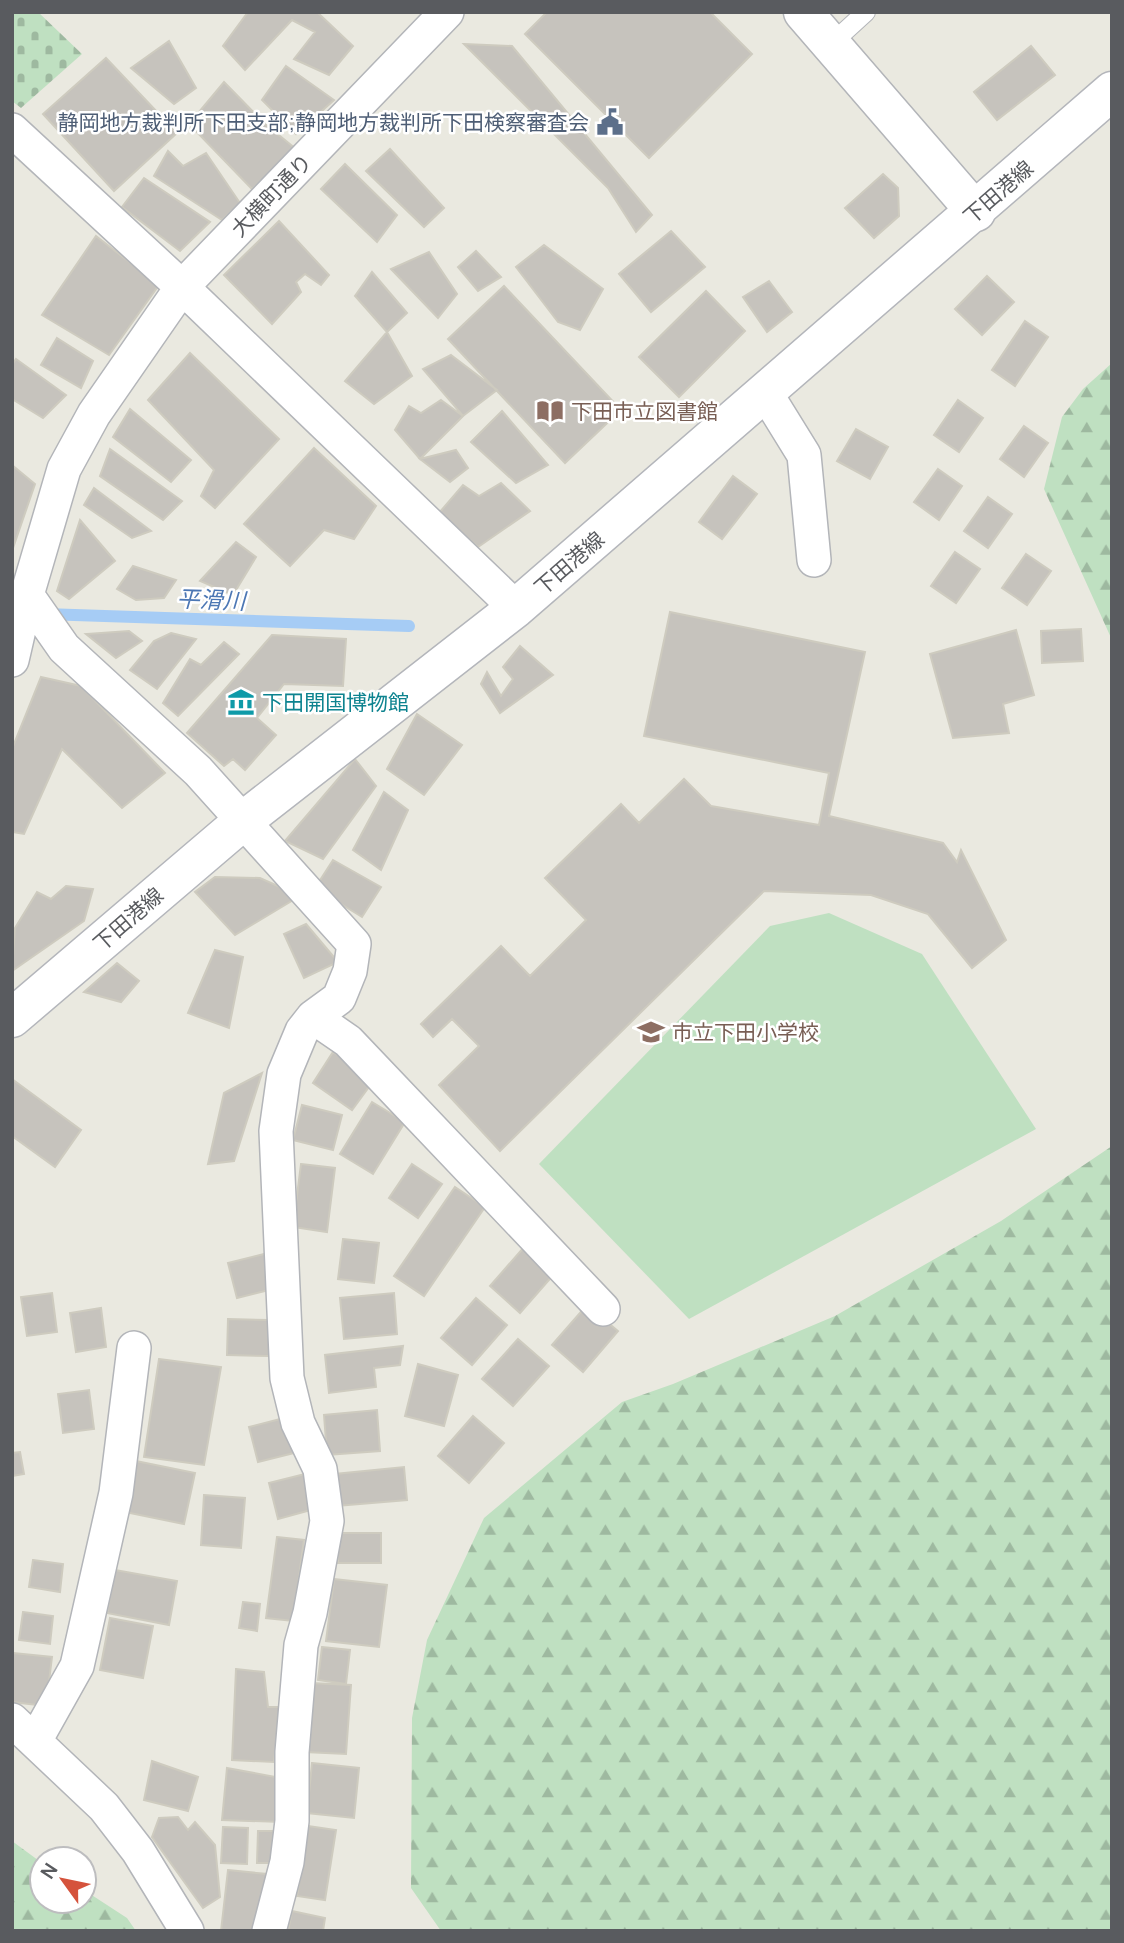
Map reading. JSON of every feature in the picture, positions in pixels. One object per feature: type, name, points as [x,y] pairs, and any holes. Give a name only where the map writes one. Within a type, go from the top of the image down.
[{"type":"main road","points":[[803,12],[976,212]]},
{"type":"main road","name":"下田港線","points":[[12,1018],[243,821],[516,608],[976,212],[1112,91]]},
{"type":"street","name":"大横町通り","points":[[12,660],[20,594],[64,468],[94,414],[182,287],[447,12]]},
{"type":"street","points":[[12,130],[182,287],[516,608]]},
{"type":"street","points":[[765,393],[804,455],[814,560]]},
{"type":"street","points":[[20,594],[64,648],[198,771],[354,944],[350,971],[339,998],[313,1017],[302,1031],[284,1074],[276,1131],[288,1378],[298,1423],[320,1469],[327,1521],[310,1613],[301,1645],[292,1752],[292,1821],[287,1862],[269,1931]]},
{"type":"street","points":[[313,1017],[348,1041],[603,1309]]},
{"type":"street","points":[[134,1348],[116,1493],[77,1666],[24,1731],[104,1807],[138,1851],[187,1931]]},
{"type":"lane","points":[[831,44],[866,12]]},
{"type":"green space","points":[[12,12],[38,12],[82,54],[21,108],[12,101]]},
{"type":"green space","points":[[1112,363],[1112,640],[1044,489],[1062,417],[1083,389]]},
{"type":"green space","points":[[829,913],[922,954],[1036,1129],[689,1319],[539,1164],[770,926]]},
{"type":"green space","points":[[1112,1146],[1112,1931],[441,1931],[411,1888],[412,1718],[427,1640],[484,1518],[622,1402],[673,1384],[835,1316],[1001,1221]]},
{"type":"green space","points":[[12,1841],[28,1853],[28,1915],[98,1915],[98,1899],[127,1918],[136,1931],[12,1931]]},
{"type":"building","points":[[248,12],[317,12],[353,46],[329,75],[294,59],[315,32],[292,20],[245,70],[223,46]]},
{"type":"building","points":[[547,12],[710,12],[752,54],[649,158],[525,34]]},
{"type":"building","points":[[169,41],[196,88],[174,104],[131,68]]},
{"type":"building","points":[[464,44],[512,46],[652,215],[636,232],[608,188]]},
{"type":"building","points":[[1031,46],[1055,75],[997,120],[974,92]]},
{"type":"building","points":[[106,58],[177,133],[114,191],[43,114]]},
{"type":"building","points":[[286,66],[334,100],[296,134],[262,100]]},
{"type":"building","points":[[224,82],[264,123],[296,149],[252,189],[189,124]]},
{"type":"building","points":[[390,149],[444,208],[424,227],[366,171]]},
{"type":"building","points":[[168,151],[183,166],[206,153],[240,203],[222,220],[154,176]]},
{"type":"building","points":[[345,164],[397,215],[377,242],[321,189]]},
{"type":"building","points":[[883,174],[898,188],[899,216],[874,238],[845,208]]},
{"type":"building","points":[[144,178],[210,222],[180,251],[122,207]]},
{"type":"building","points":[[279,221],[329,275],[321,285],[305,274],[296,282],[301,292],[272,324],[224,275]]},
{"type":"building","points":[[671,231],[705,267],[651,312],[619,274]]},
{"type":"building","points":[[96,236],[159,285],[109,355],[42,315]]},
{"type":"building","points":[[544,245],[603,289],[580,330],[558,322],[516,267]]},
{"type":"building","points":[[476,251],[501,277],[478,291],[458,267]]},
{"type":"building","points":[[429,252],[457,294],[438,318],[391,269]]},
{"type":"building","points":[[372,272],[407,313],[387,332],[355,296]]},
{"type":"building","points":[[987,276],[1014,302],[982,335],[955,309]]},
{"type":"building","points":[[769,281],[792,312],[767,332],[743,297]]},
{"type":"building","points":[[504,286],[621,410],[565,463],[448,339]]},
{"type":"building","points":[[706,291],[745,331],[679,397],[639,357]]},
{"type":"building","points":[[1025,321],[1048,337],[1015,386],[992,370]]},
{"type":"building","points":[[387,332],[412,376],[374,404],[345,381]]},
{"type":"building","points":[[57,338],[93,361],[81,388],[41,365]]},
{"type":"building","points":[[190,353],[279,439],[215,508],[201,496],[214,470],[148,400]]},
{"type":"building","points":[[451,355],[497,390],[463,416],[423,369]]},
{"type":"building","points":[[16,359],[66,395],[43,418],[12,399],[12,365]]},
{"type":"building","points":[[441,400],[463,416],[420,459],[395,430],[409,406],[421,413]]},
{"type":"building","points":[[958,400],[983,418],[959,452],[934,435]]},
{"type":"building","points":[[130,409],[191,460],[171,482],[113,437]]},
{"type":"building","points":[[502,411],[548,465],[516,483],[471,442]]},
{"type":"building","points":[[1024,426],[1048,443],[1024,477],[1000,459]]},
{"type":"building","points":[[856,429],[888,447],[870,479],[837,461]]},
{"type":"building","points":[[314,448],[376,506],[354,539],[324,530],[290,566],[244,524]]},
{"type":"building","points":[[110,449],[182,501],[163,520],[100,476]]},
{"type":"building","points":[[456,450],[468,468],[450,482],[420,459]]},
{"type":"building","points":[[12,465],[35,484],[12,551]]},
{"type":"building","points":[[938,469],[962,486],[939,520],[914,502]]},
{"type":"building","points":[[733,476],[757,494],[722,539],[699,522]]},
{"type":"building","points":[[501,483],[530,511],[478,547],[439,513],[463,485],[479,496]]},
{"type":"building","points":[[94,488],[151,531],[132,538],[84,505]]},
{"type":"building","points":[[988,497],[1012,514],[988,548],[964,531]]},
{"type":"building","points":[[80,520],[115,561],[69,599],[57,591]]},
{"type":"building","points":[[236,542],[256,557],[233,595],[200,581]]},
{"type":"building","points":[[955,552],[980,569],[956,603],[931,586]]},
{"type":"building","points":[[1026,554],[1051,571],[1027,605],[1002,588]]},
{"type":"building","points":[[133,566],[176,580],[164,598],[136,600],[117,589]]},
{"type":"building","points":[[670,612],[865,652],[829,816],[943,843],[957,862],[961,850],[1006,940],[972,968],[928,914],[871,895],[764,891],[500,1151],[439,1085],[479,1046],[452,1019],[433,1037],[421,1024],[501,946],[530,976],[586,920],[545,878],[621,804],[639,823],[684,779],[711,806],[819,825],[829,773],[644,736]]},
{"type":"building","points":[[1081,629],[1083,661],[1042,663],[1041,631]]},
{"type":"building","points":[[1016,630],[1034,695],[1003,704],[1009,733],[953,738],[930,654]]},
{"type":"building","points":[[129,631],[142,641],[116,658],[86,634]]},
{"type":"building","points":[[171,633],[196,639],[157,689],[130,670],[154,641]]},
{"type":"building","name":"下田開国博物館","points":[[272,635],[346,639],[343,686],[284,684],[257,718],[276,735],[245,770],[233,759],[224,766],[187,733]]},
{"type":"building","points":[[224,642],[239,654],[178,716],[163,703],[190,659],[201,665]]},
{"type":"building","points":[[520,646],[553,675],[500,713],[481,684],[487,672],[501,696],[513,679],[503,667]]},
{"type":"building","points":[[41,677],[81,686],[165,773],[122,808],[62,749],[24,834],[12,832],[12,749]]},
{"type":"building","points":[[417,714],[462,745],[424,795],[387,769]]},
{"type":"building","points":[[355,759],[376,786],[323,859],[285,841]]},
{"type":"building","points":[[384,792],[408,810],[381,870],[353,850]]},
{"type":"building","points":[[333,860],[381,887],[362,917],[315,888]]},
{"type":"building","points":[[215,877],[260,878],[300,896],[235,935],[195,892]]},
{"type":"building","points":[[66,886],[93,889],[84,921],[12,971],[15,928],[37,892],[51,899]]},
{"type":"building","points":[[306,924],[338,962],[304,978],[284,934]]},
{"type":"building","points":[[215,950],[243,957],[229,1028],[188,1013]]},
{"type":"building","points":[[117,963],[139,981],[121,1002],[84,992]]},
{"type":"building","points":[[333,1052],[374,1080],[352,1110],[313,1083]]},
{"type":"building","points":[[262,1073],[234,1161],[208,1164],[224,1093]]},
{"type":"building","points":[[12,1079],[81,1130],[55,1167],[12,1136]]},
{"type":"building","points":[[372,1102],[405,1122],[373,1174],[340,1154]]},
{"type":"building","points":[[302,1105],[342,1115],[333,1150],[293,1140]]},
{"type":"building","points":[[301,1164],[335,1168],[327,1232],[293,1227]]},
{"type":"building","points":[[412,1164],[442,1184],[418,1218],[389,1198]]},
{"type":"building","points":[[455,1187],[485,1207],[424,1296],[394,1276]]},
{"type":"building","points":[[343,1239],[379,1243],[374,1283],[338,1279]]},
{"type":"building","points":[[525,1246],[555,1273],[520,1313],[490,1286]]},
{"type":"building","points":[[268,1253],[277,1288],[237,1298],[228,1263]]},
{"type":"building","points":[[52,1293],[57,1332],[27,1336],[21,1297]]},
{"type":"building","points":[[394,1293],[397,1334],[344,1339],[340,1298]]},
{"type":"building","points":[[476,1298],[507,1325],[472,1365],[441,1338]]},
{"type":"building","points":[[587,1305],[618,1331],[583,1372],[552,1345]]},
{"type":"building","points":[[101,1308],[106,1347],[76,1352],[70,1313]]},
{"type":"building","points":[[228,1319],[269,1320],[269,1356],[227,1355]]},
{"type":"building","points":[[518,1339],[549,1366],[513,1406],[482,1379]]},
{"type":"building","points":[[403,1346],[400,1365],[374,1368],[376,1387],[329,1393],[325,1355]]},
{"type":"building","points":[[159,1359],[221,1367],[204,1465],[144,1457]]},
{"type":"building","points":[[418,1364],[458,1375],[444,1426],[405,1416]]},
{"type":"building","points":[[89,1390],[94,1429],[63,1433],[58,1394]]},
{"type":"building","points":[[377,1410],[380,1451],[327,1455],[324,1415]]},
{"type":"building","points":[[473,1416],[504,1443],[469,1483],[438,1456]]},
{"type":"building","points":[[288,1417],[298,1452],[258,1462],[249,1427]]},
{"type":"building","points":[[20,1452],[24,1474],[12,1476],[12,1453]]},
{"type":"building","points":[[136,1461],[195,1473],[184,1524],[125,1512]]},
{"type":"building","points":[[404,1467],[407,1500],[337,1506],[335,1474]]},
{"type":"building","points":[[309,1473],[318,1508],[278,1519],[269,1483]]},
{"type":"building","points":[[204,1495],[245,1498],[241,1548],[201,1545]]},
{"type":"building","points":[[338,1533],[381,1533],[381,1563],[338,1563]]},
{"type":"building","points":[[277,1537],[304,1540],[293,1621],[266,1618]]},
{"type":"building","points":[[33,1560],[63,1564],[60,1592],[29,1587]]},
{"type":"building","points":[[115,1570],[177,1581],[169,1625],[107,1613]]},
{"type":"building","points":[[334,1579],[387,1585],[379,1647],[326,1641]]},
{"type":"building","points":[[243,1602],[260,1604],[257,1631],[239,1628]]},
{"type":"building","points":[[23,1612],[53,1616],[50,1644],[19,1640]]},
{"type":"building","points":[[110,1618],[153,1626],[143,1678],[100,1670]]},
{"type":"building","points":[[322,1647],[350,1650],[346,1684],[318,1680]]},
{"type":"building","points":[[13,1653],[52,1657],[46,1706],[12,1702]]},
{"type":"building","points":[[236,1669],[264,1672],[268,1707],[280,1707],[274,1762],[232,1760]]},
{"type":"building","points":[[310,1683],[351,1685],[346,1754],[305,1752]]},
{"type":"building","points":[[152,1761],[198,1777],[188,1811],[144,1800]]},
{"type":"building","points":[[312,1763],[359,1768],[354,1818],[307,1813]]},
{"type":"building","points":[[227,1768],[281,1778],[281,1822],[222,1820]]},
{"type":"building","points":[[178,1817],[188,1830],[195,1822],[215,1845],[220,1897],[203,1908],[152,1837],[159,1818]]},
{"type":"building","points":[[308,1826],[336,1830],[325,1900],[297,1896]]},
{"type":"building","points":[[223,1827],[248,1828],[247,1864],[221,1863]]},
{"type":"building","points":[[258,1831],[273,1831],[272,1863],[257,1863]]},
{"type":"building","points":[[228,1870],[267,1874],[260,1931],[221,1931]]},
{"type":"building","points":[[292,1911],[325,1918],[323,1931],[288,1931]]},
{"type":"waterway","name":"平滑川","points":[[44,614],[409,626]]},
{"type":"place","name":"静岡地方裁判所下田支部;静岡地方裁判所下田検察審査会","points":[[610,122]]},
{"type":"place","name":"下田市立図書館","points":[[550,411]]},
{"type":"place","name":"下田開国博物館","points":[[241,702]]},
{"type":"place","name":"市立下田小学校","points":[[651,1032]]}]
